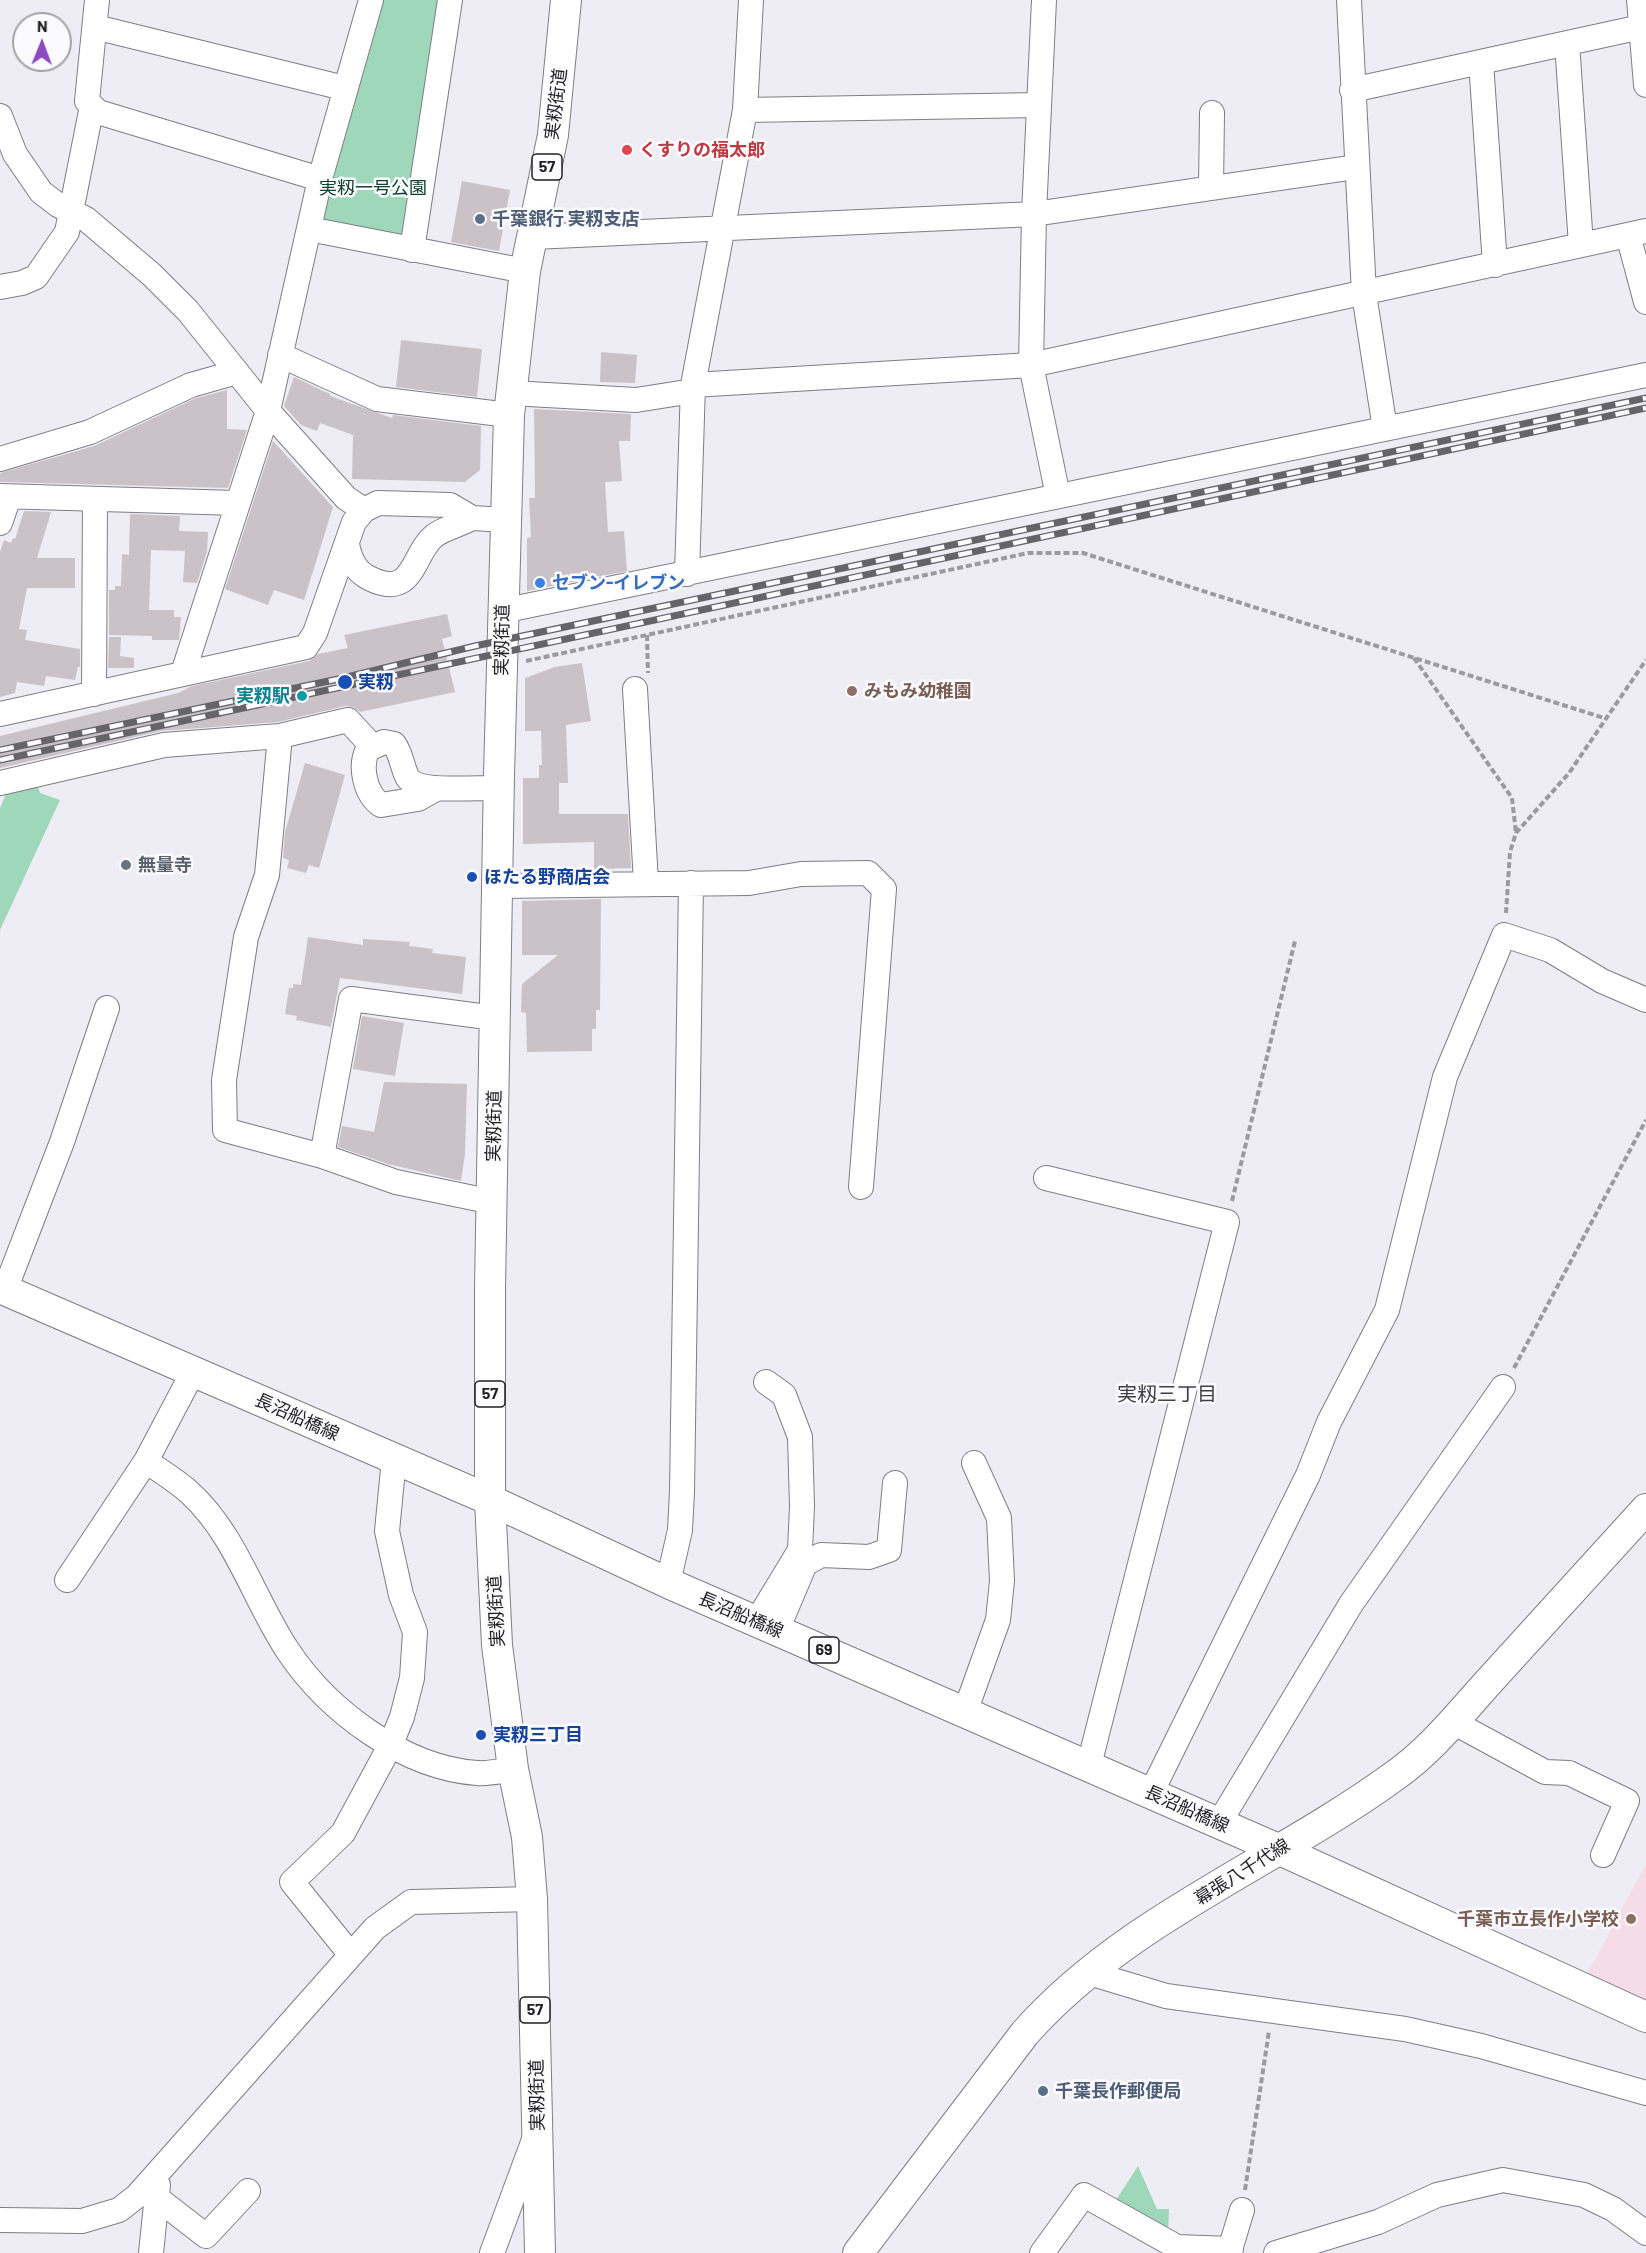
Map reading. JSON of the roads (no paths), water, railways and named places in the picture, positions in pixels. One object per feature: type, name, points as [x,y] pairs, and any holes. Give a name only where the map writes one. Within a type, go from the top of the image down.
[{"type":"main road","name":"実籾街道","points":[[540,2253],[532,1899],[527,1837],[513,1770],[497,1645],[490,1500],[495,1018],[502,611],[510,404],[525,271],[552,135],[566,0]]},
{"type":"main road","name":"長沼船橋線","points":[[2,1289],[490,1500],[668,1583],[1089,1765],[1646,2017]]},
{"type":"main road","name":"幕張八千代線","points":[[858,2253],[1025,2033],[1052,2002],[1086,1972],[1394,1776],[1415,1760],[1453,1722],[1646,1509]]},
{"type":"street","points":[[97,0],[87,101],[98,112],[320,179]]},
{"type":"street","points":[[183,673],[268,411],[320,179],[344,88],[371,0]]},
{"type":"street","points":[[412,249],[450,0]]},
{"type":"street","points":[[687,574],[693,388],[721,228],[745,110],[751,0]]},
{"type":"street","points":[[1044,0],[1034,214],[1031,365],[1058,496]]},
{"type":"street","points":[[1349,0],[1364,294],[1385,429]]},
{"type":"street","points":[[1639,0],[1646,85]]},
{"type":"street","points":[[95,27],[344,88]]},
{"type":"street","points":[[1352,90],[1641,27]]},
{"type":"street","points":[[1567,43],[1581,245]]},
{"type":"street","points":[[1481,62],[1495,265]]},
{"type":"street","points":[[745,110],[1039,105]]},
{"type":"street","points":[[4,282],[36,277],[67,232],[92,106]]},
{"type":"street","points":[[1211,188],[1212,113]]},
{"type":"street","points":[[0,116],[7,158],[41,192],[86,219],[152,274],[188,311],[268,411],[346,498],[363,510]]},
{"type":"street","points":[[533,237],[1034,214],[1356,167]]},
{"type":"street","points":[[309,229],[525,271]]},
{"type":"street","points":[[280,355],[377,399],[510,404],[636,399],[693,388],[1031,365],[1637,233],[1646,302]]},
{"type":"street","points":[[0,459],[90,432],[191,385],[237,372]]},
{"type":"street","points":[[502,611],[1646,375]]},
{"type":"street","points":[[0,523],[4,496],[237,504]]},
{"type":"street","points":[[94,694],[95,499]]},
{"type":"street","points":[[0,714],[306,647],[315,633],[354,522],[363,510],[378,503],[450,505],[472,518],[506,520]]},
{"type":"street","points":[[347,544],[349,558],[358,571],[377,581],[396,582],[405,579],[414,569],[427,543],[436,534],[472,518]]},
{"type":"street","points":[[635,689],[646,884]]},
{"type":"street","points":[[1,786],[164,745],[280,736],[348,720],[372,746]]},
{"type":"street","points":[[280,736],[267,876],[246,937],[224,1080],[225,1130],[322,1156],[396,1182],[493,1202]]},
{"type":"street","points":[[436,789],[418,799],[381,805],[366,788],[365,755],[372,746],[384,742],[394,744],[411,781],[417,786],[436,789],[499,788]]},
{"type":"street","points":[[497,886],[749,882],[801,874],[868,873],[884,889],[861,1187]]},
{"type":"street","points":[[668,1583],[680,1530],[682,1492],[691,883]]},
{"type":"street","points":[[1151,1793],[1308,1474],[1329,1422],[1387,1310],[1445,1077],[1504,935],[1550,950],[1602,981],[1646,1000]]},
{"type":"street","points":[[322,1156],[351,999],[495,1018]]},
{"type":"street","points":[[2,1289],[63,1142],[107,1008]]},
{"type":"street","points":[[1047,1178],[1227,1222],[1089,1765]]},
{"type":"street","points":[[67,1581],[146,1461],[193,1372]]},
{"type":"street","points":[[766,1382],[784,1395],[800,1437],[802,1506],[800,1550],[767,1626]]},
{"type":"street","points":[[1219,1823],[1351,1604],[1503,1387]]},
{"type":"street","points":[[351,1955],[292,1882],[343,1833],[390,1746],[402,1717],[412,1678],[415,1632],[401,1595],[387,1531],[394,1459]]},
{"type":"street","points":[[146,1461],[190,1494],[223,1534],[288,1651],[313,1683],[351,1717],[390,1746],[428,1763],[478,1773],[513,1770]]},
{"type":"street","points":[[965,1712],[998,1620],[1002,1581],[999,1518],[974,1463]]},
{"type":"street","points":[[767,1626],[805,1564],[821,1555],[869,1557],[889,1550],[895,1483]]},
{"type":"street","points":[[1453,1722],[1545,1772],[1569,1773],[1627,1801],[1603,1855]]},
{"type":"street","points":[[0,2220],[12,2218],[52,2223],[100,2218],[119,2210],[137,2196],[375,1928],[411,1902],[532,1899]]},
{"type":"street","points":[[1086,1972],[1166,1996],[1427,2034],[1481,2046],[1646,2093]]},
{"type":"street","points":[[492,2253],[538,2130]]},
{"type":"street","points":[[151,2253],[160,2170]]},
{"type":"street","points":[[1288,2251],[1378,2222],[1437,2195],[1503,2180],[1584,2195],[1613,2209],[1646,2233]]},
{"type":"street","points":[[157,2198],[206,2236],[249,2191]]},
{"type":"street","points":[[1042,2253],[1084,2195],[1177,2247],[1230,2251],[1242,2210]]},
{"type":"railway","points":[[0,750],[343,678],[475,646],[1646,398]]},
{"type":"railway","points":[[0,760],[1646,408]]},
{"type":"place","name":"くすりの福太郎","points":[[627,150]]},
{"type":"place","name":"千葉銀行 実籾支店","points":[[480,219]]},
{"type":"place","name":"セブン-イレブン","points":[[540,583]]},
{"type":"place","name":"実籾","points":[[345,682]]},
{"type":"place","name":"みもみ幼稚園","points":[[852,691]]},
{"type":"place","name":"実籾駅","points":[[302,696]]},
{"type":"place","name":"無量寺","points":[[126,865]]},
{"type":"place","name":"ほたる野商店会","points":[[472,877]]},
{"type":"place","name":"実籾三丁目","points":[[481,1735]]},
{"type":"place","name":"千葉市立長作小学校","points":[[1631,1919]]},
{"type":"place","name":"千葉長作郵便局","points":[[1043,2091]]},
{"type":"district","name":"実籾三丁目","points":[[1167,1394]]},
{"type":"park label","name":"実籾一号公園","points":[[373,188]]}]
